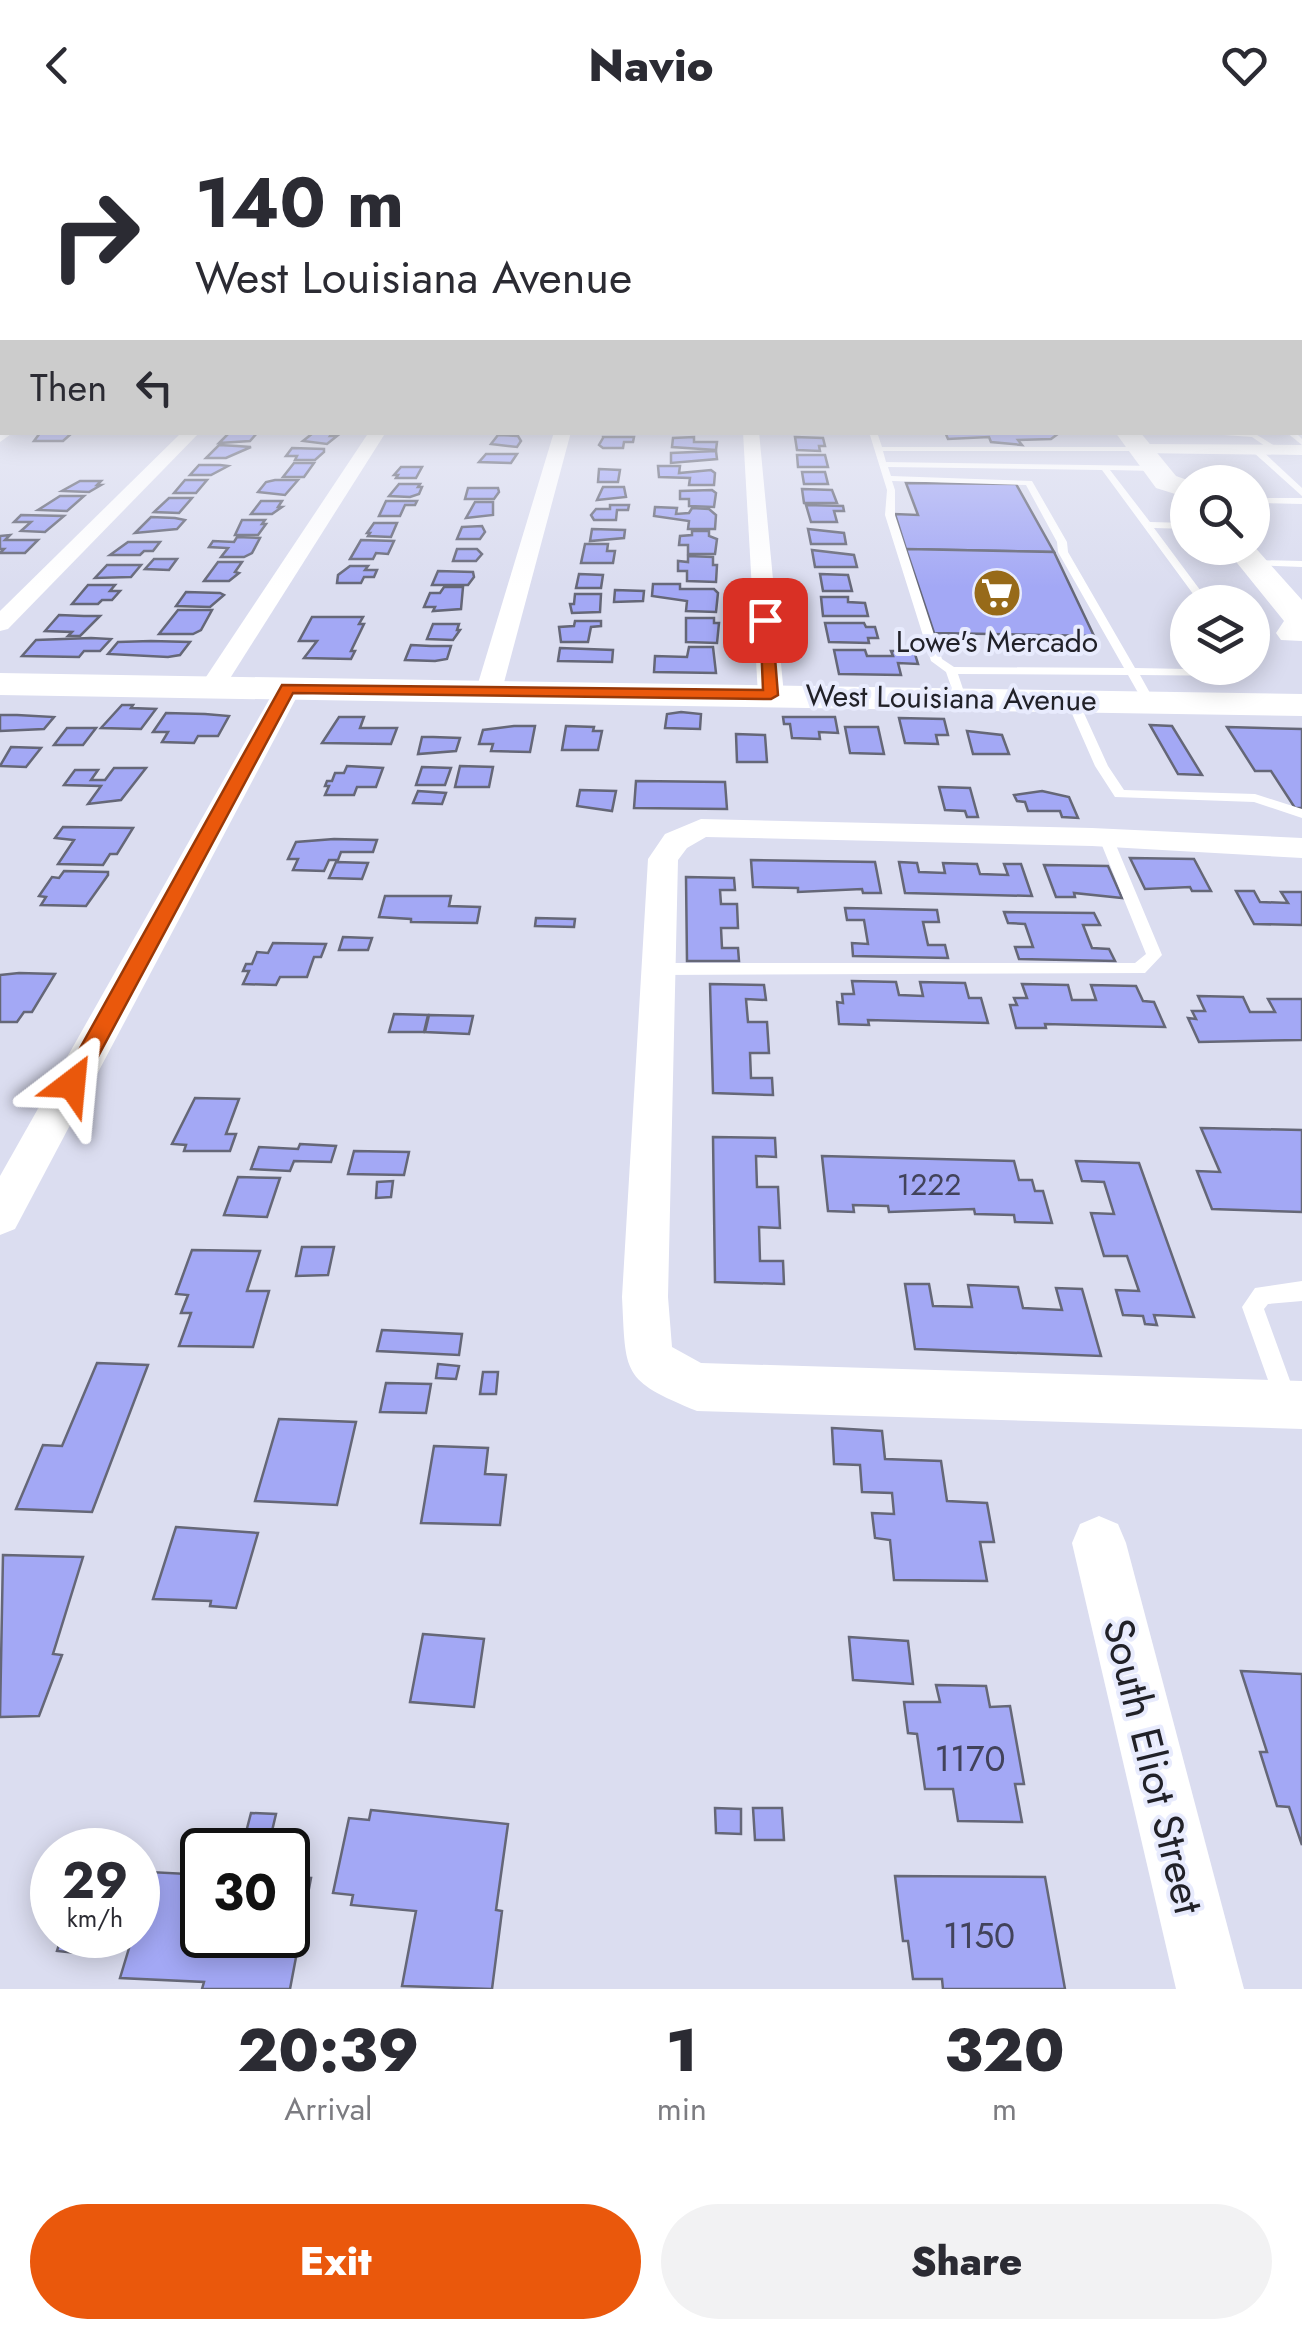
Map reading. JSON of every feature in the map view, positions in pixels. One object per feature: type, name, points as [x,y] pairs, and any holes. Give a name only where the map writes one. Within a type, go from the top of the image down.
[{"type":"main road","points":[[1155,464],[1159,491],[1170,504]]},
{"type":"main road","points":[[1220,565],[1236,585]]},
{"type":"main road","points":[[1254,565],[1301,620],[1298,639],[1270,622]]},
{"type":"street","points":[[0,624],[189,435]]},
{"type":"street","points":[[213,686],[376,435]]},
{"type":"street","points":[[489,690],[562,435]]},
{"type":"street","points":[[751,435],[771,695]]},
{"type":"street","points":[[1155,464],[1302,446]]},
{"type":"street","name":"West Louisiana Avenue","points":[[0,684],[771,695],[955,684],[1072,700],[1141,687],[1302,705]]},
{"type":"street","points":[[0,1216],[288,688]]},
{"type":"street","points":[[1295,1405],[698,1387],[649,1360],[645,1297],[663,859],[676,842],[701,828],[1106,838],[1302,848]]},
{"type":"street","name":"South Eliot Street","points":[[1098,1542],[1210,1989]]},
{"type":"lane","points":[[874,435],[892,490],[890,514],[937,662],[955,684],[1141,687],[1170,683]]},
{"type":"lane","points":[[1078,435],[1088,448]]},
{"type":"lane","points":[[1241,435],[1260,436],[1276,450]]},
{"type":"lane","points":[[876,449],[1088,448],[1155,464]]},
{"type":"lane","points":[[1008,450],[1017,466]]},
{"type":"lane","points":[[1256,450],[1302,492]]},
{"type":"lane","points":[[883,464],[1155,464]]},
{"type":"lane","points":[[1104,467],[1191,585]]},
{"type":"lane","points":[[888,478],[1028,483],[1141,687]]},
{"type":"lane","points":[[1270,501],[1302,501]]},
{"type":"lane","points":[[1148,526],[1170,526]]},
{"type":"lane","points":[[1270,559],[1302,564]]},
{"type":"lane","points":[[1072,700],[1100,755],[1106,779],[1120,794],[1254,798],[1302,814]]},
{"type":"lane","points":[[658,969],[1140,970],[1154,955],[1106,838]]},
{"type":"lane","points":[[1295,1405],[1253,1306],[1262,1295],[1302,1291]]},
{"type":"building","points":[[38,435],[70,435],[63,441],[34,441]]},
{"type":"building","points":[[227,435],[255,435],[250,441],[219,443]]},
{"type":"building","points":[[310,435],[337,436],[327,444],[303,441]]},
{"type":"building","points":[[498,435],[518,436],[521,441],[517,447],[491,444]]},
{"type":"building","points":[[946,435],[1056,435],[1051,439],[1018,440],[1022,445],[991,442],[989,437],[948,439]]},
{"type":"building","points":[[603,437],[634,437],[633,442],[624,442],[623,448],[603,448],[599,445]]},
{"type":"building","points":[[694,437],[694,442],[717,442],[716,450],[672,447],[673,438]]},
{"type":"building","points":[[795,437],[823,438],[825,446],[819,446],[820,451],[797,450]]},
{"type":"building","points":[[219,445],[251,447],[226,458],[206,458]]},
{"type":"building","points":[[292,448],[324,452],[315,460],[295,460],[297,456],[286,456]]},
{"type":"building","points":[[716,451],[717,459],[671,463],[671,453]]},
{"type":"building","points":[[486,454],[517,454],[511,463],[479,462]]},
{"type":"building","points":[[797,455],[825,455],[828,467],[798,467]]},
{"type":"building","points":[[294,463],[314,463],[304,477],[283,477]]},
{"type":"building","points":[[199,465],[228,466],[211,475],[190,475]]},
{"type":"building","points":[[658,466],[680,466],[679,473],[711,470],[715,473],[714,485],[689,485],[690,478],[659,477]]},
{"type":"building","points":[[401,467],[422,467],[416,478],[396,478],[398,475],[394,475]]},
{"type":"building","points":[[599,469],[620,470],[618,482],[598,482]]},
{"type":"building","points":[[802,472],[825,472],[828,484],[804,484]]},
{"type":"building","points":[[185,480],[207,480],[196,493],[174,493]]},
{"type":"building","points":[[298,480],[285,495],[258,492],[266,482]]},
{"type":"building","points":[[80,481],[101,481],[97,485],[101,485],[89,492],[62,491]]},
{"type":"building","points":[[906,483],[1016,484],[1054,552],[906,549],[895,514],[918,515]]},
{"type":"building","points":[[399,484],[422,487],[419,494],[410,497],[389,496]]},
{"type":"building","points":[[603,487],[624,487],[626,497],[597,500]]},
{"type":"building","points":[[468,488],[498,488],[499,492],[494,499],[465,499]]},
{"type":"building","points":[[802,489],[832,490],[837,503],[804,503]]},
{"type":"building","points":[[680,491],[716,493],[714,507],[689,506],[689,499],[680,499]]},
{"type":"building","points":[[60,496],[84,496],[67,511],[38,510]]},
{"type":"building","points":[[169,498],[192,498],[179,513],[154,512]]},
{"type":"building","points":[[261,501],[282,501],[278,507],[282,507],[272,514],[251,514]]},
{"type":"building","points":[[386,501],[417,501],[415,505],[405,505],[400,516],[379,516]]},
{"type":"building","points":[[475,502],[493,502],[493,515],[466,518]]},
{"type":"building","points":[[610,505],[629,505],[628,510],[617,510],[616,520],[594,520],[591,515],[596,509],[610,509]]},
{"type":"building","points":[[806,505],[843,506],[844,511],[834,511],[837,522],[811,522]]},
{"type":"building","points":[[655,507],[677,508],[676,514],[689,513],[692,508],[709,509],[716,515],[715,529],[688,529],[689,521],[654,516]]},
{"type":"building","points":[[21,515],[64,516],[45,532],[21,531],[31,522],[14,522]]},
{"type":"building","points":[[151,517],[185,520],[177,529],[135,533]]},
{"type":"building","points":[[242,520],[265,520],[262,524],[266,524],[258,535],[235,535]]},
{"type":"building","points":[[374,523],[397,523],[391,537],[368,536]]},
{"type":"building","points":[[482,526],[485,532],[480,539],[457,539],[462,527]]},
{"type":"building","points":[[592,529],[625,530],[624,538],[590,541]]},
{"type":"building","points":[[808,529],[844,533],[846,544],[811,544]]},
{"type":"building","points":[[692,531],[709,531],[709,536],[717,539],[715,554],[688,554],[688,545],[679,545],[680,536],[692,535]]},
{"type":"building","points":[[10,535],[5,540],[38,540],[25,553],[0,553],[4,549],[0,549],[0,536]]},
{"type":"building","points":[[237,537],[260,538],[252,553],[244,557],[221,557],[228,548],[209,547],[213,541],[234,542]]},
{"type":"building","points":[[361,540],[394,541],[388,554],[376,553],[373,559],[350,559]]},
{"type":"building","points":[[128,542],[160,542],[153,551],[140,555],[110,555]]},
{"type":"building","points":[[585,544],[608,544],[607,551],[615,551],[613,563],[581,563]]},
{"type":"building","points":[[457,549],[477,549],[482,554],[476,561],[453,561]]},
{"type":"building","name":"Lowe's Mercado","points":[[906,549],[1054,552],[1094,636],[934,633]]},
{"type":"building","points":[[812,550],[854,555],[857,567],[815,567]]},
{"type":"building","points":[[688,556],[713,557],[713,565],[717,565],[716,582],[687,581],[687,571],[678,571],[678,561],[688,562]]},
{"type":"building","points":[[154,559],[177,559],[169,570],[145,569]]},
{"type":"building","points":[[218,562],[242,562],[235,572],[239,573],[229,581],[204,581]]},
{"type":"building","points":[[107,565],[141,565],[131,577],[95,578]]},
{"type":"building","points":[[350,566],[377,570],[374,577],[364,577],[361,583],[337,583],[338,575]]},
{"type":"building","points":[[438,571],[473,572],[474,577],[468,585],[432,585]]},
{"type":"building","points":[[579,574],[603,575],[601,588],[576,588]]},
{"type":"building","points":[[820,574],[848,575],[852,591],[823,591]]},
{"type":"building","points":[[653,584],[714,589],[718,593],[716,612],[686,611],[687,601],[652,596]]},
{"type":"building","points":[[88,585],[115,585],[110,591],[120,591],[112,600],[98,604],[72,604]]},
{"type":"building","points":[[444,587],[463,587],[461,609],[433,611],[435,607],[424,607],[430,593],[440,593]]},
{"type":"building","points":[[615,590],[644,591],[643,601],[614,602]]},
{"type":"building","points":[[186,592],[224,595],[210,607],[176,606]]},
{"type":"building","points":[[575,594],[601,594],[600,612],[572,613],[570,604],[574,604]]},
{"type":"building","points":[[821,597],[848,597],[848,602],[865,603],[868,616],[823,616]]},
{"type":"building","points":[[178,610],[212,610],[201,630],[193,634],[159,634]]},
{"type":"building","points":[[59,615],[100,616],[80,636],[45,631]]},
{"type":"building","points":[[312,617],[363,617],[351,659],[304,658],[317,641],[299,641]]},
{"type":"building","points":[[686,618],[714,618],[714,623],[719,623],[717,643],[686,642]]},
{"type":"building","points":[[575,621],[601,621],[601,626],[591,627],[588,642],[561,642],[559,627],[574,626]]},
{"type":"building","points":[[825,623],[864,623],[866,627],[875,627],[878,638],[868,638],[869,643],[829,642]]},
{"type":"building","points":[[433,624],[459,624],[460,630],[453,640],[427,639]]},
{"type":"building","points":[[111,639],[100,651],[84,651],[79,657],[22,656],[36,640]]},
{"type":"building","points":[[118,642],[190,642],[180,655],[168,657],[108,654]]},
{"type":"building","points":[[411,645],[451,646],[447,659],[405,660]]},
{"type":"building","points":[[689,647],[713,647],[716,673],[654,672],[655,656],[687,657]]},
{"type":"building","points":[[560,648],[613,650],[612,662],[558,661]]},
{"type":"building","points":[[834,650],[865,650],[867,656],[914,651],[918,664],[898,663],[901,675],[839,674]]},
{"type":"building","points":[[122,705],[156,709],[141,729],[101,728]]},
{"type":"building","points":[[166,713],[229,716],[218,736],[198,736],[194,743],[162,742],[168,732],[153,732]]},
{"type":"building","points":[[667,714],[701,714],[700,729],[665,728]]},
{"type":"building","points":[[0,715],[54,717],[44,729],[0,731]]},
{"type":"building","points":[[339,717],[364,717],[360,728],[397,728],[391,744],[322,743]]},
{"type":"building","points":[[783,717],[835,717],[838,733],[819,732],[820,739],[792,738],[790,724],[784,724]]},
{"type":"building","points":[[899,718],[944,719],[948,735],[936,735],[938,744],[905,743]]},
{"type":"building","points":[[1150,725],[1172,726],[1202,775],[1178,774]]},
{"type":"building","points":[[535,726],[530,752],[491,751],[493,744],[479,744],[483,730]]},
{"type":"building","points":[[566,726],[602,731],[598,750],[562,750]]},
{"type":"building","points":[[845,727],[878,727],[884,754],[850,753]]},
{"type":"building","points":[[1227,727],[1302,729],[1302,808],[1295,808],[1271,771],[1255,771]]},
{"type":"building","points":[[67,728],[96,728],[83,745],[54,745]]},
{"type":"building","points":[[967,731],[1002,735],[1009,754],[973,754]]},
{"type":"building","points":[[736,734],[765,735],[767,762],[737,762]]},
{"type":"building","points":[[422,737],[460,738],[456,751],[418,754]]},
{"type":"building","points":[[11,747],[41,748],[26,767],[0,766]]},
{"type":"building","points":[[347,766],[383,768],[376,787],[357,787],[354,795],[325,795],[327,781],[332,781],[335,773],[344,773]]},
{"type":"building","points":[[460,766],[493,767],[489,787],[455,787]]},
{"type":"building","points":[[422,767],[451,768],[445,785],[416,785]]},
{"type":"building","points":[[114,768],[146,768],[121,800],[88,804],[101,786],[64,785],[75,770],[98,770],[91,780],[105,780]]},
{"type":"building","points":[[636,781],[725,782],[727,809],[634,808]]},
{"type":"building","points":[[939,787],[970,788],[978,817],[967,817],[965,811],[945,810]]},
{"type":"building","points":[[580,790],[616,791],[612,811],[577,806]]},
{"type":"building","points":[[418,791],[446,793],[442,804],[413,803]]},
{"type":"building","points":[[1042,791],[1069,797],[1078,818],[1062,817],[1060,811],[1028,811],[1025,802],[1017,801],[1014,795]]},
{"type":"building","points":[[63,827],[133,828],[117,854],[110,854],[103,865],[58,864],[74,840],[55,838]]},
{"type":"building","points":[[377,840],[373,852],[341,852],[338,860],[329,860],[324,871],[293,870],[298,859],[288,859],[296,842]]},
{"type":"building","points":[[1130,858],[1194,859],[1211,891],[1192,891],[1190,887],[1145,889]]},
{"type":"building","points":[[751,860],[875,862],[881,893],[863,893],[862,889],[798,892],[798,888],[753,887]]},
{"type":"building","points":[[336,862],[368,863],[362,879],[329,878]]},
{"type":"building","points":[[899,862],[917,863],[919,872],[945,873],[943,863],[977,864],[980,874],[1008,875],[1004,864],[1021,864],[1032,896],[905,893]]},
{"type":"building","points":[[1044,865],[1108,866],[1122,898],[1074,893],[1075,897],[1056,897]]},
{"type":"building","points":[[64,871],[108,875],[86,906],[41,905],[46,897],[39,896],[52,877],[59,878]]},
{"type":"building","points":[[686,877],[734,878],[735,890],[720,890],[721,904],[737,904],[738,928],[721,928],[722,948],[738,948],[739,961],[687,961]]},
{"type":"building","points":[[1236,891],[1254,891],[1260,902],[1288,903],[1281,892],[1302,892],[1302,925],[1254,924]]},
{"type":"building","points":[[385,896],[451,896],[449,906],[480,907],[477,923],[411,922],[379,917]]},
{"type":"building","points":[[845,908],[937,910],[939,922],[923,922],[928,945],[945,945],[948,958],[853,956],[852,943],[868,944],[864,920],[847,920]]},
{"type":"building","points":[[1004,912],[1094,913],[1100,925],[1083,925],[1092,948],[1109,949],[1115,961],[1019,959],[1015,947],[1033,947],[1025,924],[1008,923]]},
{"type":"building","points":[[536,918],[575,919],[574,927],[535,926]]},
{"type":"building","points":[[343,937],[372,938],[368,950],[339,950]]},
{"type":"building","points":[[273,943],[326,944],[321,957],[314,957],[307,977],[280,977],[276,985],[243,984],[249,971],[243,971],[246,964],[252,964],[257,952],[268,953]]},
{"type":"building","points":[[55,974],[32,1012],[24,1012],[17,1022],[0,1022],[0,975]]},
{"type":"building","points":[[852,981],[896,982],[899,995],[923,996],[920,982],[965,983],[969,998],[981,998],[988,1023],[868,1020],[869,1025],[839,1024],[837,1002],[843,1003],[842,994],[854,994]]},
{"type":"building","points":[[710,984],[764,985],[766,1000],[746,999],[748,1022],[767,1022],[769,1053],[750,1053],[751,1078],[772,1078],[773,1095],[713,1093]]},
{"type":"building","points":[[1022,984],[1068,985],[1072,1000],[1096,1000],[1091,985],[1136,986],[1143,1001],[1154,1002],[1165,1027],[1045,1024],[1046,1028],[1016,1028],[1010,1005],[1017,1005],[1014,998],[1027,998]]},
{"type":"building","points":[[1198,996],[1243,997],[1250,1012],[1275,1012],[1268,999],[1302,999],[1302,1040],[1199,1042],[1188,1018],[1196,1019],[1192,1011],[1205,1011]]},
{"type":"building","points":[[394,1014],[428,1015],[424,1032],[389,1032]]},
{"type":"building","points":[[429,1015],[473,1016],[469,1034],[425,1032]]},
{"type":"building","points":[[195,1098],[239,1099],[226,1134],[236,1134],[230,1151],[184,1151],[186,1145],[172,1144]]},
{"type":"building","points":[[1201,1128],[1302,1130],[1302,1212],[1212,1209],[1197,1171],[1220,1172]]},
{"type":"building","points":[[713,1137],[775,1138],[776,1157],[756,1156],[757,1187],[778,1187],[780,1228],[759,1227],[760,1261],[783,1261],[784,1284],[715,1282]]},
{"type":"building","points":[[300,1144],[336,1146],[331,1162],[294,1161],[290,1171],[251,1169],[259,1147],[298,1149]]},
{"type":"building","points":[[354,1151],[409,1152],[404,1175],[348,1174]]},
{"type":"building","points":[[822,1156],[1014,1161],[1019,1180],[1032,1180],[1035,1191],[1043,1191],[1052,1223],[1015,1222],[1014,1215],[975,1214],[974,1209],[889,1212],[888,1206],[853,1205],[854,1212],[828,1211]]},
{"type":"building","points":[[1076,1161],[1139,1163],[1194,1317],[1154,1315],[1157,1325],[1145,1324],[1143,1316],[1123,1315],[1116,1290],[1139,1291],[1127,1256],[1104,1256],[1091,1213],[1114,1214],[1104,1182],[1082,1181]]},
{"type":"building","points":[[238,1177],[280,1178],[267,1217],[224,1215]]},
{"type":"building","points":[[393,1181],[391,1197],[376,1198],[377,1182]]},
{"type":"building","points":[[302,1247],[334,1247],[328,1275],[296,1276]]},
{"type":"building","points":[[192,1250],[260,1251],[247,1291],[269,1291],[253,1347],[179,1346],[191,1313],[181,1313],[188,1295],[176,1294]]},
{"type":"building","points":[[905,1284],[929,1284],[933,1306],[972,1307],[968,1285],[1018,1287],[1023,1308],[1062,1310],[1056,1288],[1082,1289],[1101,1356],[915,1349]]},
{"type":"building","points":[[382,1330],[462,1334],[459,1355],[377,1351]]},
{"type":"building","points":[[97,1363],[148,1365],[92,1512],[16,1509],[43,1445],[62,1446]]},
{"type":"building","points":[[438,1364],[459,1366],[456,1379],[436,1378]]},
{"type":"building","points":[[483,1372],[498,1372],[496,1394],[480,1394]]},
{"type":"building","points":[[386,1383],[431,1384],[426,1413],[380,1412]]},
{"type":"building","points":[[279,1419],[356,1422],[337,1505],[255,1501]]},
{"type":"building","points":[[832,1428],[882,1431],[885,1459],[941,1461],[947,1501],[987,1503],[994,1542],[980,1542],[987,1581],[894,1580],[890,1540],[875,1538],[872,1513],[894,1514],[892,1493],[862,1492],[860,1465],[834,1464]]},
{"type":"building","points":[[434,1446],[488,1448],[485,1474],[506,1475],[500,1525],[421,1523]]},
{"type":"building","points":[[176,1527],[258,1533],[236,1608],[210,1606],[211,1601],[153,1599]]},
{"type":"building","points":[[3,1555],[83,1557],[53,1654],[62,1655],[39,1716],[0,1717]]},
{"type":"building","points":[[423,1634],[484,1639],[474,1707],[410,1702]]},
{"type":"building","points":[[849,1637],[908,1641],[913,1684],[853,1680]]},
{"type":"building","points":[[1241,1671],[1302,1674],[1302,1845],[1289,1807],[1277,1806],[1260,1752],[1267,1752]]},
{"type":"building","points":[[936,1685],[986,1686],[990,1707],[1010,1706],[1024,1784],[1015,1784],[1022,1822],[958,1821],[953,1789],[925,1789],[917,1734],[908,1733],[904,1702],[940,1702]]},
{"type":"building","points":[[715,1808],[741,1809],[741,1834],[716,1833]]},
{"type":"building","points":[[753,1808],[782,1808],[784,1840],[755,1840]]},
{"type":"building","points":[[371,1810],[508,1824],[496,1910],[502,1911],[492,1989],[402,1986],[416,1911],[351,1905],[353,1895],[333,1893],[349,1818],[369,1820]]},
{"type":"building","points":[[251,1813],[276,1814],[273,1828],[247,1828]]},
{"type":"building","points":[[160,1873],[180,1874],[180,1958],[296,1958],[290,1989],[202,1989],[204,1982],[120,1978],[126,1958],[160,1958]]},
{"type":"building","points":[[895,1876],[1045,1877],[1065,1989],[943,1989],[942,1979],[913,1979],[908,1941],[903,1941]]},
{"type":"place","name":"Lowe's Mercado","points":[[997,593]]},
{"type":"route","points":[[72,1084],[288,688],[771,695],[765,620]]}]
